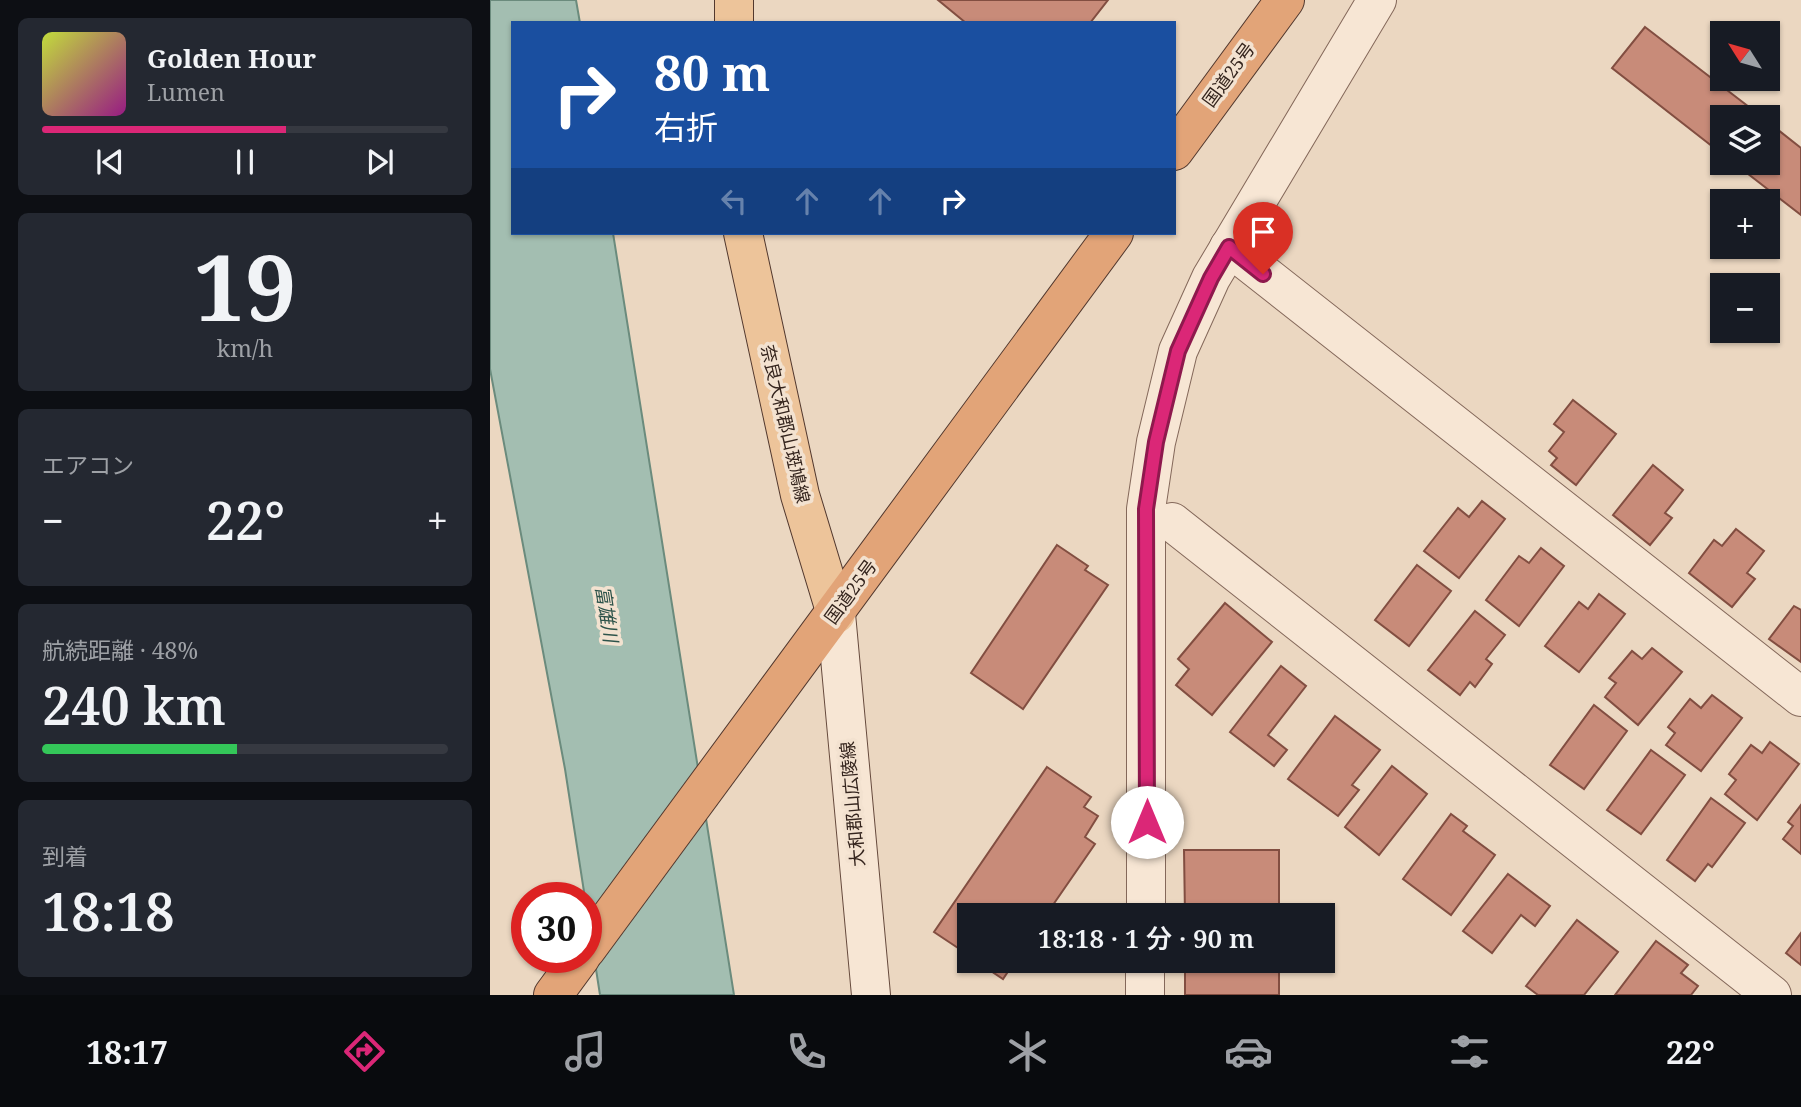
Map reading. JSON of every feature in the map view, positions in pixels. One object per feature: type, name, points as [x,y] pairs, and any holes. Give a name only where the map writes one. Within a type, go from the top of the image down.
[{"type":"highway","name":"国道25号","points":[[1176,148],[1285,0]]},
{"type":"highway","name":"国道25号","points":[[602,928],[1113,235]]},
{"type":"highway","points":[[553,995],[569,973]]},
{"type":"main road","points":[[734,0],[734,21]]},
{"type":"main road","name":"奈良大和郡山斑鳩線","points":[[743,235],[800,495],[836,614]]},
{"type":"street","points":[[1146,903],[1146,509],[1156,442],[1178,351],[1211,278],[1377,0]]},
{"type":"street","points":[[1229,247],[1801,697]]},
{"type":"street","points":[[1172,522],[1767,994]]},
{"type":"street","name":"大和郡山広陵線","points":[[836,614],[871,995]]},
{"type":"street","points":[[1145,973],[1145,995]]},
{"type":"water","name":"富雄川","points":[[490,0],[576,0],[580,21],[511,21],[511,235],[613,235],[734,995],[600,995],[597,973],[602,973],[602,882],[582,882],[565,769],[490,369]]},
{"type":"building","points":[[938,0],[1108,0],[1092,21],[964,21]]},
{"type":"building","points":[[1645,27],[1710,77],[1710,91],[1728,91],[1746,105],[1710,105],[1710,145],[1612,68]]},
{"type":"building","points":[[1780,131],[1801,148],[1801,215],[1780,199],[1780,189],[1768,189],[1749,175],[1780,175]]},
{"type":"building","points":[[1573,400],[1616,434],[1576,485],[1551,465],[1557,458],[1549,451],[1564,432],[1554,424]]},
{"type":"building","points":[[1653,465],[1683,490],[1665,513],[1672,518],[1650,545],[1613,515]]},
{"type":"building","points":[[1482,501],[1505,519],[1459,578],[1424,551],[1458,508],[1469,517]]},
{"type":"building","points":[[1736,529],[1764,551],[1747,573],[1755,579],[1732,607],[1689,573],[1714,540],[1722,546]]},
{"type":"building","points":[[1057,545],[1088,566],[1085,570],[1108,585],[1023,709],[971,673]]},
{"type":"building","points":[[1541,548],[1564,566],[1519,626],[1486,600],[1519,556],[1529,563]]},
{"type":"building","points":[[1417,565],[1451,591],[1409,646],[1375,620]]},
{"type":"building","points":[[1599,594],[1625,614],[1579,672],[1545,646],[1579,602],[1588,609]]},
{"type":"building","points":[[1225,603],[1272,642],[1212,715],[1176,685],[1189,669],[1178,659]]},
{"type":"building","points":[[1794,606],[1801,610],[1801,662],[1769,639]]},
{"type":"building","points":[[1475,611],[1505,635],[1486,659],[1492,664],[1475,687],[1470,682],[1460,695],[1428,670]]},
{"type":"building","points":[[1652,648],[1682,672],[1638,725],[1605,697],[1616,683],[1609,678],[1632,651],[1642,659]]},
{"type":"building","points":[[1281,666],[1306,686],[1268,735],[1287,750],[1274,766],[1230,732]]},
{"type":"building","points":[[1712,695],[1742,718],[1701,771],[1666,745],[1675,733],[1668,727],[1690,699],[1701,708]]},
{"type":"building","points":[[1594,705],[1627,731],[1584,789],[1550,765]]},
{"type":"building","points":[[1335,716],[1380,750],[1352,785],[1359,790],[1338,816],[1288,779]]},
{"type":"building","points":[[1770,742],[1799,764],[1757,820],[1725,794],[1736,780],[1729,774],[1751,745],[1762,753]]},
{"type":"building","points":[[1651,750],[1685,775],[1641,834],[1607,810]]},
{"type":"building","points":[[1392,766],[1427,794],[1379,855],[1345,827]]},
{"type":"building","points":[[1047,767],[1091,797],[1084,807],[1098,816],[1085,837],[1095,844],[1054,903],[957,903],[957,947],[934,932]]},
{"type":"building","points":[[1711,798],[1745,823],[1712,867],[1708,864],[1695,881],[1667,860]]},
{"type":"building","points":[[1801,805],[1801,854],[1783,839],[1793,826],[1788,822]]},
{"type":"building","points":[[1451,814],[1467,826],[1463,831],[1495,855],[1451,915],[1403,879]]},
{"type":"building","points":[[1184,850],[1279,850],[1279,903],[1185,903]]},
{"type":"building","points":[[1508,874],[1550,906],[1535,926],[1521,915],[1492,953],[1463,931]]},
{"type":"building","points":[[1577,920],[1618,952],[1584,995],[1538,995],[1526,986]]},
{"type":"building","points":[[1801,933],[1801,965],[1786,953]]},
{"type":"building","points":[[1656,941],[1688,965],[1681,973],[1698,986],[1691,995],[1615,995]]},
{"type":"building","points":[[994,973],[1007,973],[1003,979]]},
{"type":"building","points":[[1185,973],[1279,973],[1279,995],[1185,995]]},
{"type":"route","points":[[1147,822],[1146,509],[1156,442],[1178,351],[1211,278],[1229,247],[1263,274]]}]
